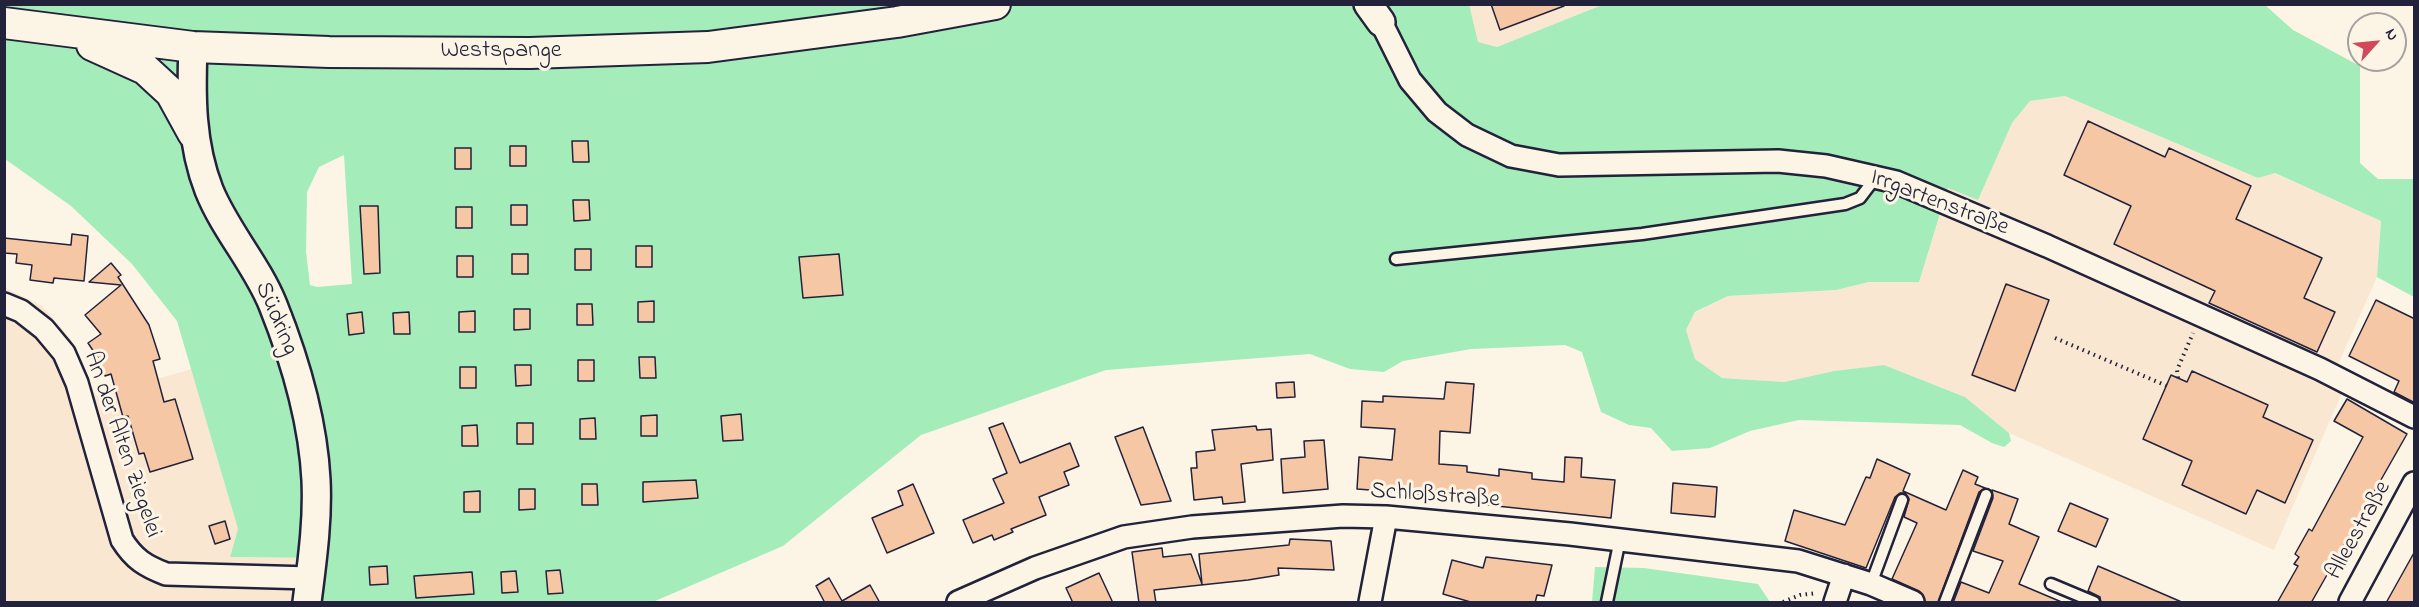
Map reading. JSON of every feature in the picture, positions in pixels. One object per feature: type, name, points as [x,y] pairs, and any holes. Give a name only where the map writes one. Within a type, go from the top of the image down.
[{"type":"main road","name":"Westspange","points":[[4,23],[52,31],[193,47],[329,52],[518,53],[708,47],[897,22],[995,4]]},
{"type":"main road","points":[[52,31],[108,50],[145,69],[171,93],[193,133]]},
{"type":"street","name":"Irrgartenstraße","points":[[1376,10],[1410,80],[1437,111],[1467,135],[1511,156],[1559,165],[1778,161],[1826,166],[1896,182],[2047,246],[2320,369],[2415,417]]},
{"type":"street","name":"Südring","points":[[193,47],[193,133],[210,190],[272,302],[291,354],[308,420],[316,480],[309,590]]},
{"type":"street","name":"An der Alten Ziegelei","points":[[4,304],[21,311],[44,329],[64,353],[77,383],[118,530],[132,555],[146,567],[166,573],[309,590]]},
{"type":"street","name":"Alleestraße","points":[[2350,603],[2415,483]]},
{"type":"street","name":"Schloßstraße","points":[[958,603],[1035,568],[1124,537],[1192,526],[1261,520],[1386,517],[1620,539],[1798,561],[1839,590],[1871,585],[1913,603]]},
{"type":"street","points":[[1370,603],[1386,517]]},
{"type":"lane","points":[[1396,259],[1642,234],[1845,204],[1860,198],[1876,177]]},
{"type":"lane","points":[[1945,603],[1986,495]]},
{"type":"lane","points":[[1871,585],[1902,500]]},
{"type":"lane","points":[[1607,603],[1620,539]]},
{"type":"lane","points":[[2051,584],[2094,603]]},
{"type":"path","points":[[2178,378],[2177,370],[2201,316]]},
{"type":"path","points":[[2055,338],[2167,386]]},
{"type":"path","points":[[1783,603],[1800,595],[1839,590]]},
{"type":"shaded area","points":[[1469,5],[1602,5],[1497,47],[1478,42]]},
{"type":"shaded area","points":[[2065,96],[2258,178],[2274,173],[2381,221],[2377,277],[2330,383],[2343,390],[2274,550],[2009,433],[1965,397],[1884,365],[1834,371],[1784,382],[1722,378],[1695,359],[1686,330],[1695,313],[1728,296],[1836,290],[1869,282],[1919,282],[1949,187],[1978,200],[2012,123],[2030,101]]},
{"type":"shaded area","points":[[4,287],[42,306],[71,339],[96,396],[192,369],[238,529],[230,557],[325,558],[323,602],[5,602]]},
{"type":"green space","points":[[1469,4],[1478,42],[1497,47],[1602,5],[2265,5],[2293,30],[2347,59],[2347,72],[2360,72],[2360,163],[2378,179],[2414,179],[2414,297],[2377,277],[2381,221],[2275,173],[2258,178],[2065,96],[2030,101],[2012,123],[1978,200],[1948,188],[1919,282],[1869,282],[1836,290],[1728,296],[1695,312],[1686,330],[1695,359],[1722,378],[1784,382],[1834,371],[1884,365],[1965,397],[2009,433],[2011,441],[2004,447],[1960,425],[1799,420],[1750,431],[1710,448],[1672,451],[1651,428],[1629,425],[1601,412],[1582,352],[1565,345],[1471,349],[1403,361],[1384,372],[1350,369],[1310,354],[1106,370],[921,435],[783,546],[655,601],[323,602],[325,558],[230,557],[238,529],[177,321],[132,264],[71,206],[5,159],[5,5]],"holes":[[[344,155],[352,284],[317,287],[310,285],[306,252],[307,192],[319,167]]]},
{"type":"green space","points":[[1595,567],[1644,568],[1758,584],[1770,602],[1592,602]]},
{"type":"building","points":[[1491,4],[1564,4],[1564,6],[1500,30]]},
{"type":"building","points":[[2088,121],[2165,157],[2169,148],[2251,186],[2236,219],[2322,258],[2304,298],[2335,312],[2317,352],[2209,303],[2215,291],[2114,244],[2131,206],[2064,175]]},
{"type":"building","points":[[572,141],[588,141],[589,162],[573,162]]},
{"type":"building","points":[[510,146],[526,146],[526,166],[510,166]]},
{"type":"building","points":[[455,148],[471,148],[471,169],[455,169]]},
{"type":"building","points":[[573,200],[589,200],[590,220],[574,221]]},
{"type":"building","points":[[511,205],[527,205],[527,225],[511,225]]},
{"type":"building","points":[[360,206],[378,206],[380,273],[364,274]]},
{"type":"building","points":[[456,207],[472,207],[472,228],[456,228]]},
{"type":"building","points":[[72,234],[88,236],[84,281],[54,278],[53,283],[30,280],[32,265],[16,263],[17,254],[4,253],[4,238],[71,245]]},
{"type":"building","points":[[636,246],[652,246],[652,267],[636,267]]},
{"type":"building","points":[[575,249],[591,249],[591,270],[575,270]]},
{"type":"building","points":[[512,254],[528,254],[528,274],[512,274]]},
{"type":"building","points":[[839,254],[843,295],[803,298],[799,257]]},
{"type":"building","points":[[457,256],[473,256],[473,277],[457,277]]},
{"type":"building","points":[[111,263],[121,275],[118,277],[149,325],[160,359],[153,361],[164,402],[175,399],[193,459],[150,472],[144,453],[139,454],[128,416],[123,417],[111,374],[105,376],[98,358],[88,343],[101,334],[85,315],[121,285],[89,282]]},
{"type":"building","points":[[2006,284],[2049,300],[2015,391],[1972,375]]},
{"type":"building","points":[[2376,300],[2415,319],[2415,403],[2394,392],[2399,381],[2349,356]]},
{"type":"building","points":[[654,301],[654,322],[638,322],[638,302]]},
{"type":"building","points":[[577,304],[592,304],[593,325],[577,325]]},
{"type":"building","points":[[514,309],[530,309],[530,329],[514,330]]},
{"type":"building","points":[[475,311],[475,332],[459,332],[459,312]]},
{"type":"building","points":[[362,312],[364,333],[349,335],[347,314]]},
{"type":"building","points":[[409,312],[410,334],[394,334],[393,313]]},
{"type":"building","points":[[639,357],[655,357],[656,378],[640,378]]},
{"type":"building","points":[[578,360],[594,360],[594,381],[578,381]]},
{"type":"building","points":[[515,365],[531,365],[531,385],[516,386]]},
{"type":"building","points":[[460,367],[476,367],[476,388],[460,388]]},
{"type":"building","points":[[2192,371],[2268,405],[2263,417],[2313,440],[2285,503],[2257,490],[2246,514],[2182,485],[2192,461],[2143,439],[2171,375],[2187,382]]},
{"type":"building","points":[[1294,382],[1295,397],[1277,398],[1276,383]]},
{"type":"building","points":[[1446,382],[1474,384],[1470,433],[1440,431],[1439,464],[1467,466],[1467,472],[1499,476],[1499,469],[1532,473],[1532,479],[1564,482],[1565,457],[1582,458],[1581,477],[1615,480],[1611,518],[1487,505],[1488,499],[1357,489],[1359,457],[1392,460],[1395,429],[1361,427],[1362,401],[1383,402],[1383,396],[1444,399]]},
{"type":"building","points":[[2347,399],[2407,434],[2311,603],[2277,603],[2298,566],[2294,564],[2299,557],[2295,554],[2309,529],[2312,531],[2363,437],[2334,421]]},
{"type":"building","points":[[741,414],[743,440],[723,441],[721,416]]},
{"type":"building","points":[[657,415],[657,436],[641,436],[641,416]]},
{"type":"building","points":[[595,418],[596,439],[580,439],[580,419]]},
{"type":"building","points":[[517,423],[533,423],[533,444],[517,444]]},
{"type":"building","points":[[1003,423],[1020,463],[1070,443],[1079,466],[1064,472],[1069,485],[1039,497],[1046,515],[1011,529],[1013,532],[994,540],[992,535],[973,543],[963,520],[1004,503],[993,479],[1007,473],[989,428]]},
{"type":"building","points":[[477,425],[478,446],[462,446],[462,426]]},
{"type":"building","points":[[1256,426],[1257,430],[1271,429],[1273,460],[1241,464],[1245,502],[1223,504],[1222,497],[1194,500],[1191,468],[1197,468],[1196,452],[1215,450],[1212,430]]},
{"type":"building","points":[[1143,427],[1171,501],[1141,505],[1115,437]]},
{"type":"building","points":[[1324,440],[1328,489],[1283,493],[1281,459],[1305,457],[1304,441]]},
{"type":"building","points":[[1877,459],[1910,474],[1903,491],[1946,510],[1963,470],[1978,477],[1975,484],[1985,488],[1979,492],[1938,603],[1925,603],[1919,591],[1892,579],[1917,523],[1904,517],[1909,499],[1905,493],[1900,493],[1895,497],[1866,568],[1785,541],[1794,510],[1845,525],[1866,477],[1870,478]]},
{"type":"building","points":[[696,480],[698,498],[643,502],[643,482]]},
{"type":"building","points":[[1673,483],[1717,487],[1715,517],[1671,513]]},
{"type":"building","points":[[582,484],[597,484],[598,505],[582,505]]},
{"type":"building","points":[[913,484],[934,533],[887,553],[872,518],[903,505],[898,491]]},
{"type":"building","points":[[519,489],[535,489],[535,509],[519,510]]},
{"type":"building","points":[[1992,490],[2018,499],[2009,524],[2039,537],[2019,584],[2064,603],[1953,603],[1961,582],[1989,593],[2003,561],[1973,551],[1993,498]]},
{"type":"building","points":[[480,491],[480,512],[464,512],[464,492]]},
{"type":"building","points":[[2070,503],[2108,519],[2096,547],[2058,531]]},
{"type":"building","points":[[225,521],[230,539],[215,544],[209,526]]},
{"type":"building","points":[[1290,539],[1331,541],[1334,570],[1278,568],[1279,575],[1154,590],[1156,603],[1139,603],[1132,552],[1162,548],[1163,557],[1191,554],[1202,584],[1199,554],[1289,545]]},
{"type":"building","points":[[2415,551],[2415,603],[2386,603]]},
{"type":"building","points":[[1486,557],[1552,565],[1544,596],[1537,595],[1535,603],[1474,603],[1443,594],[1452,560],[1483,568]]},
{"type":"building","points":[[387,566],[388,584],[370,585],[369,567]]},
{"type":"building","points":[[2098,566],[2184,603],[2101,603],[2100,597],[2088,591]]},
{"type":"building","points":[[560,570],[563,593],[548,594],[546,571]]},
{"type":"building","points":[[516,571],[518,592],[502,593],[501,572]]},
{"type":"building","points":[[472,572],[474,594],[416,598],[414,576]]},
{"type":"building","points":[[1099,573],[1113,603],[1073,603],[1066,588]]},
{"type":"building","points":[[829,578],[842,601],[870,585],[880,603],[825,603],[816,586]]}]
